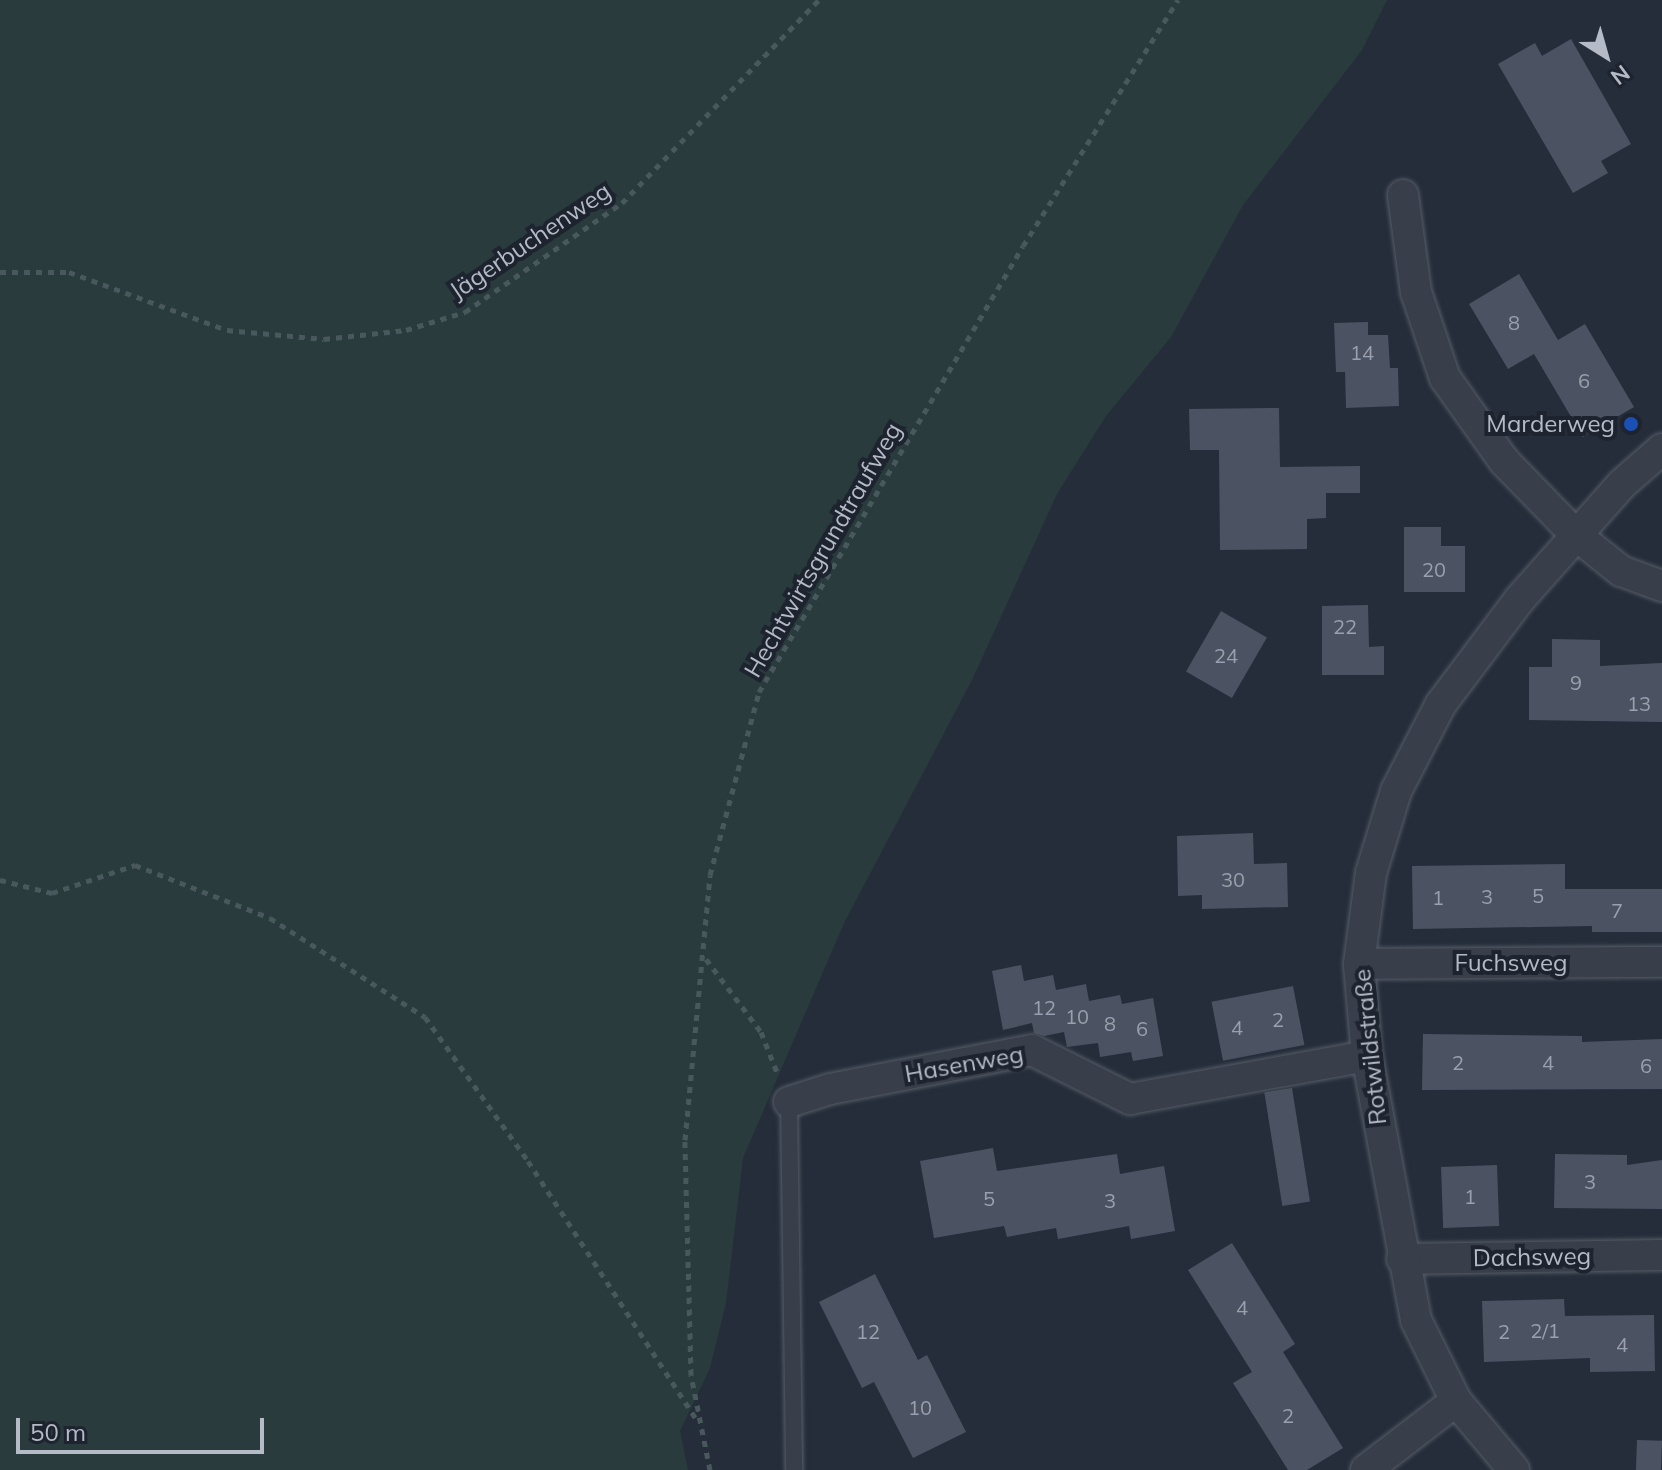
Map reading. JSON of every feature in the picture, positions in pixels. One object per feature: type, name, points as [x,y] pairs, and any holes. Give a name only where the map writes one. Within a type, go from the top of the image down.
[{"type":"street","points":[[1403,195],[1416,292],[1445,378],[1504,461],[1576,535],[1621,571],[1662,586]]},
{"type":"street","name":"Rotwildstraße","points":[[1514,1470],[1456,1401],[1416,1320],[1402,1259],[1367,1056],[1359,964],[1371,873],[1396,791],[1441,704],[1519,600],[1576,535],[1662,449]]},
{"type":"street","name":"Fuchsweg","points":[[1359,964],[1662,962]]},
{"type":"street","name":"Hasenweg","points":[[789,1102],[830,1089],[1032,1050],[1130,1099],[1367,1056]]},
{"type":"street","name":"Dachsweg","points":[[1402,1259],[1662,1255]]},
{"type":"street","points":[[1366,1470],[1456,1401]]},
{"type":"lane","points":[[789,1102],[794,1470]]},
{"type":"path","name":"Jägerbuchenweg","points":[[0,272],[69,272],[227,330],[324,339],[406,330],[465,312],[622,203],[819,0]]},
{"type":"path","name":"Hechtwirtsgrundtraufweg","points":[[710,1470],[691,1375],[685,1140],[706,959],[710,875],[759,692],[1023,246],[1178,0]]},
{"type":"path","points":[[0,880],[52,893],[135,865],[270,918],[425,1017],[528,1161],[701,1426]]},
{"type":"path","points":[[706,959],[761,1032],[789,1102]]},
{"type":"shaded area","points":[[0,0],[1387,0],[1362,50],[1243,205],[1171,337],[1106,416],[1057,494],[972,680],[844,923],[743,1158],[726,1303],[710,1368],[680,1431],[688,1470],[0,1470]]},
{"type":"building","points":[[1571,39],[1631,144],[1601,161],[1608,173],[1573,193],[1498,64],[1535,43],[1542,56]]},
{"type":"building","points":[[1519,274],[1558,340],[1585,324],[1634,407],[1583,437],[1534,354],[1508,369],[1469,304]]},
{"type":"building","points":[[1368,322],[1368,335],[1388,335],[1390,368],[1398,368],[1399,406],[1346,408],[1345,372],[1336,372],[1334,323]]},
{"type":"building","points":[[1279,408],[1280,467],[1360,466],[1360,493],[1326,493],[1326,518],[1307,519],[1307,549],[1220,550],[1219,450],[1190,450],[1189,409]]},
{"type":"building","points":[[1404,527],[1441,527],[1441,546],[1465,546],[1465,592],[1404,592]]},
{"type":"building","points":[[1368,605],[1369,647],[1384,646],[1384,675],[1322,675],[1322,606]]},
{"type":"building","points":[[1221,611],[1267,638],[1232,698],[1186,672]]},
{"type":"building","points":[[1552,639],[1600,640],[1600,666],[1662,663],[1662,722],[1529,720],[1529,667],[1552,667]]},
{"type":"building","points":[[1253,833],[1254,864],[1287,863],[1288,907],[1202,909],[1202,895],[1178,896],[1177,836]]},
{"type":"building","points":[[1565,864],[1565,889],[1662,889],[1662,932],[1592,932],[1592,926],[1413,929],[1412,866]]},
{"type":"building","points":[[1021,965],[1024,981],[1053,975],[1056,990],[1086,984],[1089,1001],[1120,995],[1122,1004],[1153,998],[1163,1056],[1133,1061],[1131,1052],[1100,1057],[1098,1043],[1067,1047],[1064,1032],[1044,1036],[1034,1033],[1032,1023],[1003,1030],[992,971]]},
{"type":"building","points":[[1293,986],[1304,1045],[1223,1061],[1212,1002]]},
{"type":"building","points":[[1423,1034],[1582,1036],[1582,1042],[1662,1039],[1662,1089],[1422,1090]]},
{"type":"building","points":[[1292,1088],[1310,1202],[1282,1206],[1264,1092]]},
{"type":"building","points":[[993,1148],[997,1171],[1117,1154],[1120,1174],[1164,1166],[1175,1231],[1131,1239],[1129,1226],[1058,1239],[1056,1228],[1007,1237],[1004,1226],[934,1238],[920,1161]]},
{"type":"building","points":[[1555,1154],[1627,1155],[1627,1165],[1662,1160],[1662,1209],[1554,1208]]},
{"type":"building","points":[[1497,1165],[1499,1226],[1443,1228],[1441,1167]]},
{"type":"building","points":[[1232,1243],[1295,1344],[1283,1352],[1343,1448],[1307,1470],[1288,1470],[1233,1383],[1252,1372],[1188,1270]]},
{"type":"building","points":[[875,1274],[918,1360],[927,1355],[966,1432],[913,1458],[874,1382],[862,1388],[819,1302]]},
{"type":"building","points":[[1564,1299],[1565,1316],[1654,1315],[1655,1371],[1590,1372],[1590,1358],[1484,1362],[1482,1301]]},
{"type":"building","points":[[1637,1440],[1662,1441],[1661,1470],[1636,1470]]},
{"type":"place","name":"Marderweg","points":[[1631,424]]}]
